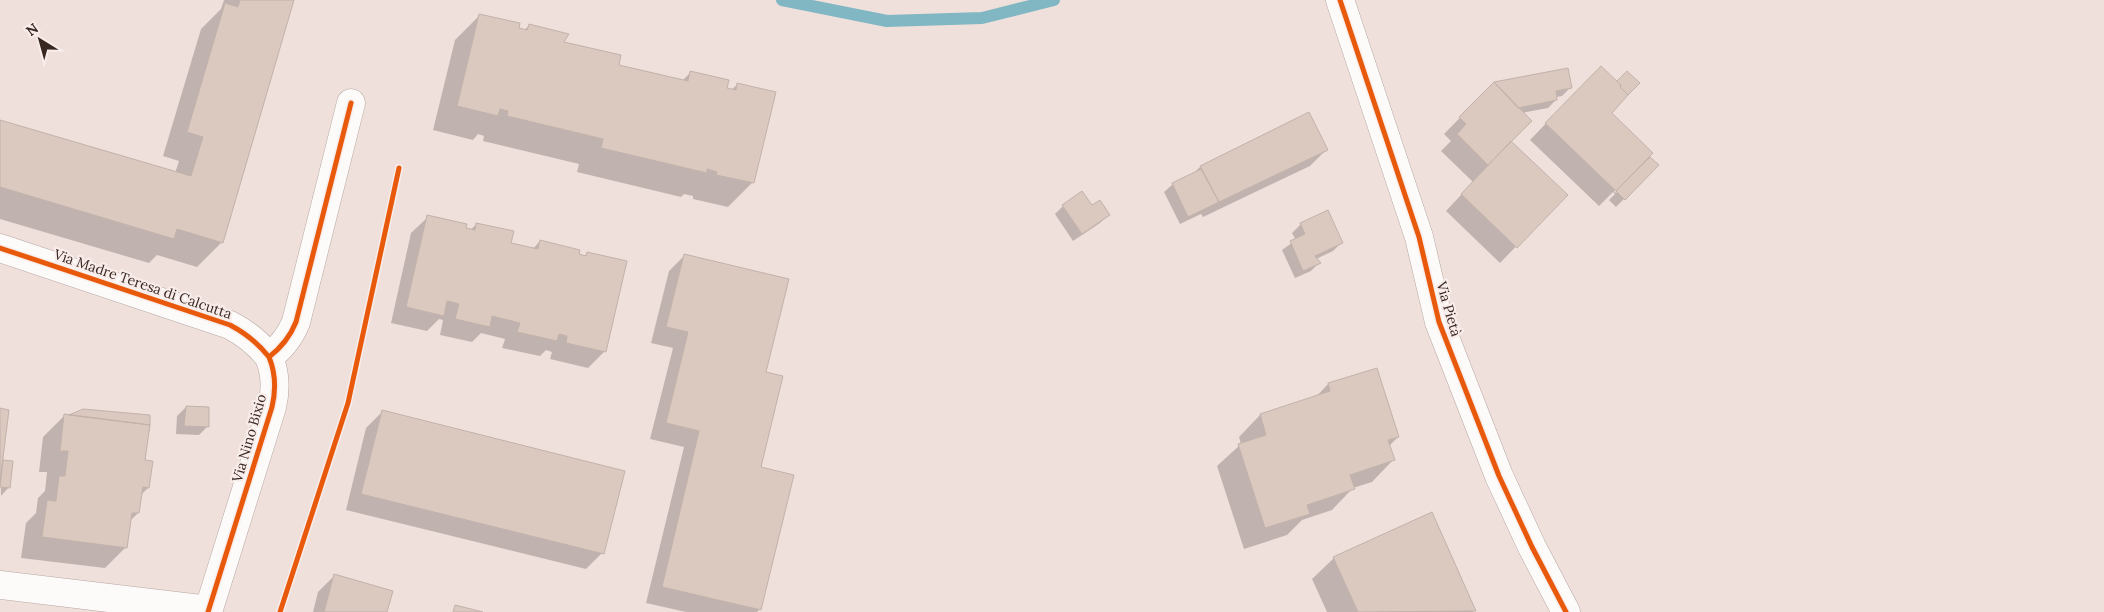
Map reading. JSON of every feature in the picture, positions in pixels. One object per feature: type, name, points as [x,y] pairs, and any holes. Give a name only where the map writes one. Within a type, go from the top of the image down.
[{"type":"street","name":"Via Pietà","points":[[1340,0],[1419,237],[1439,322],[1499,476],[1532,547],[1566,612]]},
{"type":"street","points":[[269,357],[280,349],[290,336],[296,322],[351,103]]},
{"type":"street","name":"Via Madre Teresa di Calcutta","points":[[0,248],[230,325],[246,333],[258,343],[269,357]]},
{"type":"street","name":"Via Nino Bixio","points":[[209,611],[274,397],[274,369],[269,357]]},
{"type":"street","points":[[0,585],[209,611]]},
{"type":"building","points":[[240,0],[294,0],[223,243],[177,229],[174,239],[0,187],[0,120],[191,176],[203,137],[187,132],[225,3],[238,7]]},
{"type":"building","points":[[479,14],[520,23],[519,28],[527,30],[529,24],[569,34],[564,42],[621,55],[619,65],[688,81],[690,71],[729,80],[727,88],[736,90],[737,83],[776,92],[754,183],[716,175],[717,172],[707,169],[707,173],[601,148],[603,139],[507,116],[508,111],[500,109],[498,116],[457,106]]},
{"type":"building","points":[[1601,66],[1621,85],[1620,87],[1628,95],[1612,113],[1653,153],[1616,191],[1545,123]]},
{"type":"building","points":[[1568,68],[1572,88],[1556,91],[1557,100],[1518,108],[1494,82]]},
{"type":"building","points":[[1627,71],[1640,83],[1628,95],[1617,81]]},
{"type":"building","points":[[1494,82],[1532,121],[1488,165],[1457,134],[1466,124],[1459,117]]},
{"type":"building","points":[[1309,112],[1328,150],[1219,202],[1200,166]]},
{"type":"building","points":[[1511,141],[1568,195],[1517,248],[1461,194]]},
{"type":"building","points":[[1650,157],[1659,165],[1625,200],[1616,191]]},
{"type":"building","points":[[1201,169],[1219,202],[1188,217],[1172,183]]},
{"type":"building","points":[[1082,191],[1092,205],[1100,200],[1110,215],[1082,234],[1062,205]]},
{"type":"building","points":[[1328,210],[1343,243],[1315,256],[1321,263],[1303,271],[1290,241],[1305,234],[1300,223]]},
{"type":"building","points":[[427,215],[467,224],[466,228],[475,230],[476,223],[514,231],[511,243],[538,249],[540,240],[580,250],[579,254],[586,256],[587,252],[627,261],[606,352],[566,343],[567,336],[559,334],[557,341],[517,332],[520,323],[492,316],[490,327],[455,319],[459,304],[447,301],[444,316],[406,307]]},
{"type":"building","points":[[684,254],[789,279],[766,372],[783,376],[761,467],[794,475],[761,610],[662,587],[699,431],[666,423],[688,332],[666,327]]},
{"type":"building","points":[[1377,368],[1399,437],[1388,440],[1395,460],[1350,475],[1355,489],[1307,505],[1310,514],[1265,528],[1238,444],[1266,435],[1260,414],[1330,391],[1328,383]]},
{"type":"building","points":[[186,406],[209,407],[209,427],[184,426]]},
{"type":"building","points":[[0,408],[9,410],[0,482]]},
{"type":"building","points":[[83,409],[150,415],[150,425],[69,415]]},
{"type":"building","points":[[382,410],[625,471],[604,554],[361,494]]},
{"type":"building","points":[[64,414],[150,425],[145,460],[153,461],[149,488],[143,487],[139,513],[132,513],[127,548],[42,537],[47,500],[56,501],[59,476],[65,476],[68,451],[60,451]]},
{"type":"building","points":[[3,460],[13,461],[10,488],[0,487]]},
{"type":"building","points":[[1432,512],[1476,611],[1358,612],[1333,557]]},
{"type":"building","points":[[334,574],[393,591],[387,612],[324,612]]},
{"type":"building","points":[[455,605],[483,612],[453,612]]},
{"type":"waterway","points":[[782,0],[887,21],[982,18],[1054,0]]},
{"type":"cycle path","points":[[1340,0],[1419,237],[1439,322],[1499,476],[1532,547],[1566,612]]},
{"type":"cycle path","points":[[208,612],[272,407],[275,382],[269,357],[285,341],[296,322],[351,103]]},
{"type":"cycle path","points":[[280,612],[348,403],[399,168]]},
{"type":"cycle path","points":[[0,248],[230,325],[252,339],[269,357]]}]
